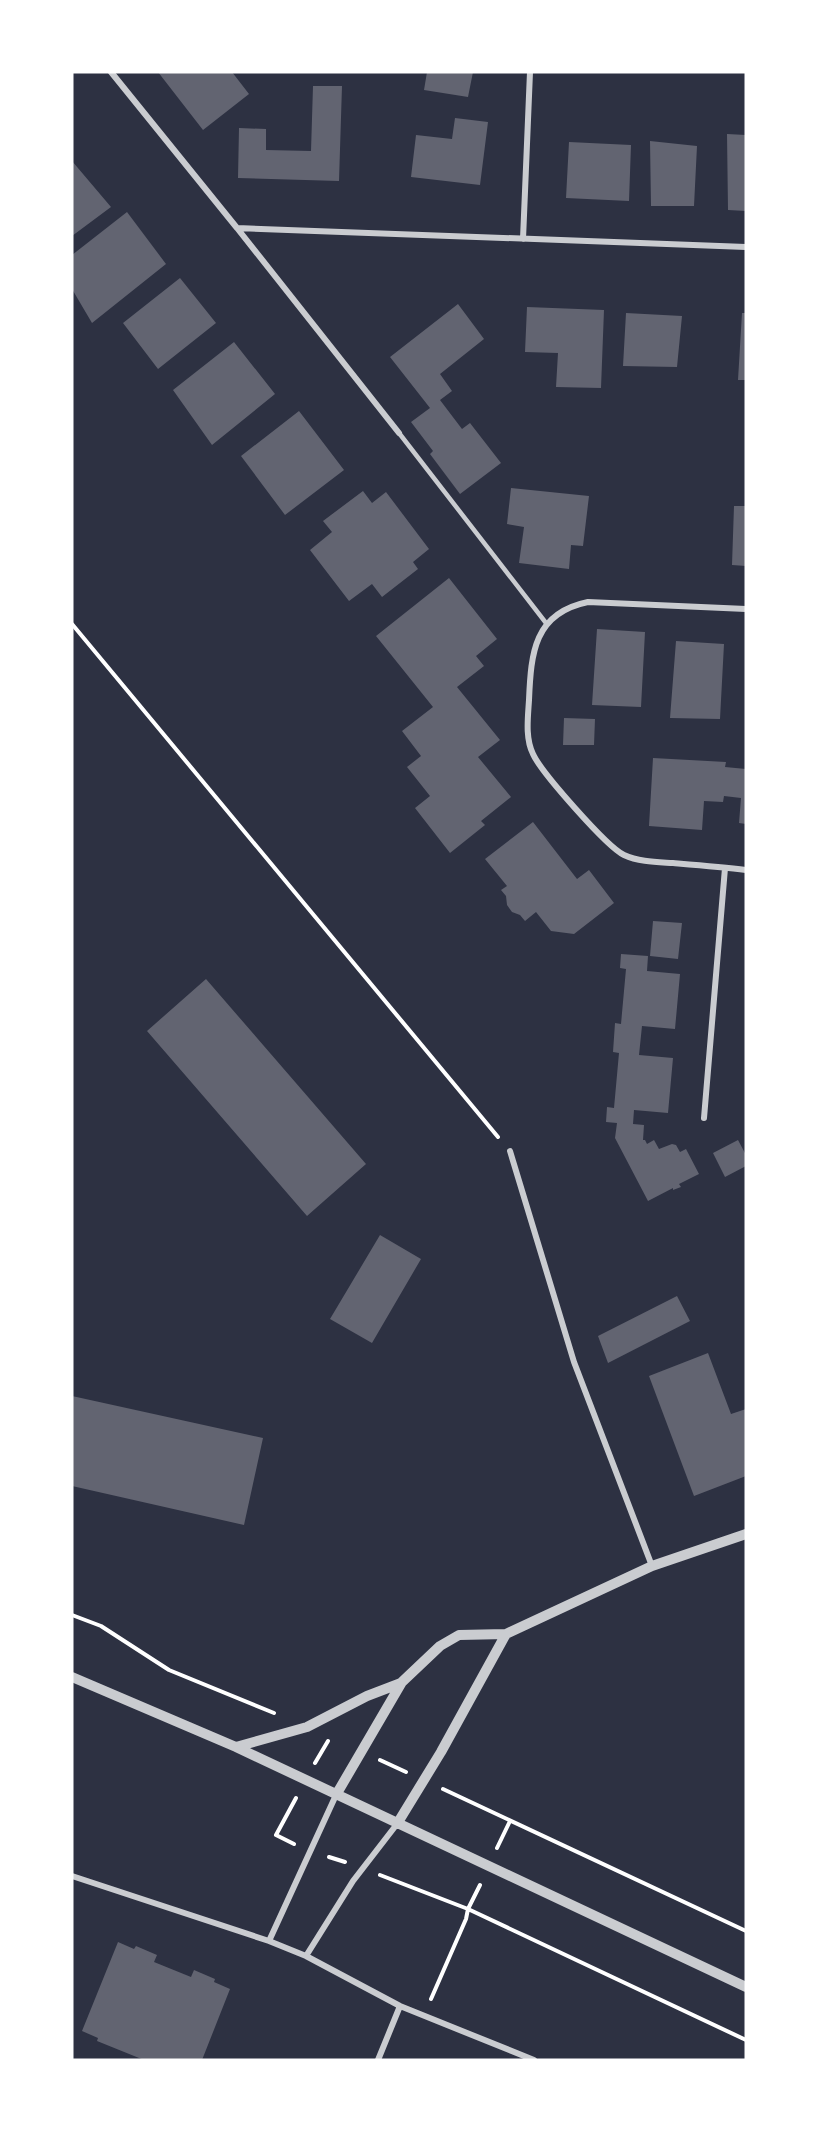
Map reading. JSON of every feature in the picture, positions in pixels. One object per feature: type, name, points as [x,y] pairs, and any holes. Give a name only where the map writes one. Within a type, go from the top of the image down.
[{"type":"street","points":[[111,72],[399,433]]},
{"type":"street","points":[[523,239],[530,72]]},
{"type":"street","points":[[237,228],[746,247]]},
{"type":"street","points":[[746,609],[588,602],[571,605],[546,623],[535,645],[530,663],[527,729],[532,753],[542,768],[610,846],[624,855],[642,861],[746,870]]},
{"type":"street","points":[[704,1118],[725,868]]},
{"type":"street","points":[[510,1151],[574,1362],[652,1566]]},
{"type":"street","points":[[269,1941],[336,1795],[402,1683],[440,1646],[459,1635],[506,1634],[652,1566],[746,1534]]},
{"type":"street","points":[[306,1956],[353,1881],[397,1824],[441,1752],[506,1634]]},
{"type":"street","points":[[72,1677],[236,1747],[746,1987]]},
{"type":"street","points":[[236,1747],[307,1726],[367,1696],[402,1683]]},
{"type":"street","points":[[72,1876],[269,1941],[306,1956],[400,2006],[534,2060]]},
{"type":"street","points":[[378,2060],[400,2006]]},
{"type":"lane","points":[[399,433],[546,623]]},
{"type":"path","points":[[72,624],[510,1151]]},
{"type":"path","points":[[72,1615],[101,1626],[169,1670],[330,1737]]},
{"type":"path","points":[[510,1821],[746,1931]]},
{"type":"path","points":[[423,2016],[466,1919],[468,1909],[746,2040]]},
{"type":"building","points":[[158,72],[232,72],[249,94],[203,130]]},
{"type":"building","points":[[427,72],[473,72],[468,97],[424,90]]},
{"type":"building","points":[[313,86],[342,86],[339,181],[238,178],[239,128],[266,129],[266,150],[311,151]]},
{"type":"building","points":[[455,118],[488,122],[480,185],[411,177],[416,135],[452,139]]},
{"type":"building","points":[[727,134],[746,135],[746,211],[728,210]]},
{"type":"building","points":[[650,141],[697,146],[694,206],[651,206]]},
{"type":"building","points":[[569,142],[631,145],[629,201],[566,198]]},
{"type":"building","points":[[72,161],[111,207],[72,236]]},
{"type":"building","points":[[127,212],[166,264],[92,323],[72,289],[72,255]]},
{"type":"building","points":[[180,278],[216,323],[158,369],[123,323]]},
{"type":"building","points":[[458,304],[484,339],[440,374],[452,391],[440,400],[462,429],[470,423],[501,463],[460,494],[430,454],[433,451],[411,422],[430,408],[390,357]]},
{"type":"building","points":[[527,307],[604,310],[601,388],[556,387],[558,353],[525,352]]},
{"type":"building","points":[[626,313],[682,316],[677,367],[623,366]]},
{"type":"building","points":[[742,313],[746,313],[746,380],[738,380]]},
{"type":"building","points":[[234,342],[275,394],[212,445],[173,390]]},
{"type":"building","points":[[299,411],[344,470],[285,515],[241,456]]},
{"type":"building","points":[[511,488],[589,496],[583,546],[571,545],[569,569],[519,563],[524,527],[507,524]]},
{"type":"building","points":[[363,491],[372,503],[386,492],[429,549],[413,562],[418,569],[382,597],[372,584],[349,601],[310,550],[332,532],[323,521]]},
{"type":"building","points":[[734,506],[746,506],[746,566],[732,565]]},
{"type":"building","points":[[449,578],[497,639],[476,656],[484,666],[457,687],[500,740],[478,757],[511,797],[481,821],[485,825],[450,853],[415,808],[430,796],[407,767],[421,756],[402,731],[433,707],[376,636]]},
{"type":"building","points":[[597,629],[645,632],[641,707],[592,705]]},
{"type":"building","points":[[676,641],[724,644],[720,719],[670,718]]},
{"type":"building","points":[[564,718],[595,719],[594,745],[563,745]]},
{"type":"building","points":[[653,758],[726,762],[725,767],[746,769],[746,824],[739,823],[741,798],[724,796],[723,802],[704,801],[702,830],[649,826]]},
{"type":"building","points":[[533,822],[577,879],[589,870],[614,903],[574,934],[551,931],[536,912],[525,921],[520,915],[512,912],[501,890],[507,886],[485,859]]},
{"type":"building","points":[[653,921],[682,923],[678,959],[650,956]]},
{"type":"building","points":[[621,954],[648,956],[647,971],[680,974],[675,1029],[642,1026],[639,1055],[673,1058],[668,1113],[634,1110],[633,1124],[644,1125],[643,1140],[647,1144],[654,1140],[659,1149],[672,1144],[676,1145],[680,1152],[686,1149],[699,1174],[679,1184],[681,1187],[673,1190],[673,1188],[648,1201],[615,1138],[617,1123],[606,1122],[607,1107],[614,1108],[619,1053],[613,1052],[615,1023],[621,1024],[626,969],[620,968]]},
{"type":"building","points":[[206,979],[366,1164],[307,1216],[147,1031]]},
{"type":"building","points":[[738,1140],[746,1155],[746,1166],[725,1177],[713,1153]]},
{"type":"building","points":[[380,1235],[421,1259],[372,1343],[330,1319]]},
{"type":"building","points":[[677,1296],[690,1321],[608,1363],[598,1336]]},
{"type":"building","points":[[708,1353],[731,1414],[746,1409],[746,1476],[694,1496],[649,1376]]},
{"type":"building","points":[[72,1396],[263,1438],[244,1525],[72,1486]]},
{"type":"building","points":[[118,1942],[134,1949],[136,1946],[157,1955],[154,1962],[191,1977],[194,1970],[215,1979],[214,1982],[230,1989],[202,2060],[144,2060],[97,2041],[98,2038],[82,2031]]}]
